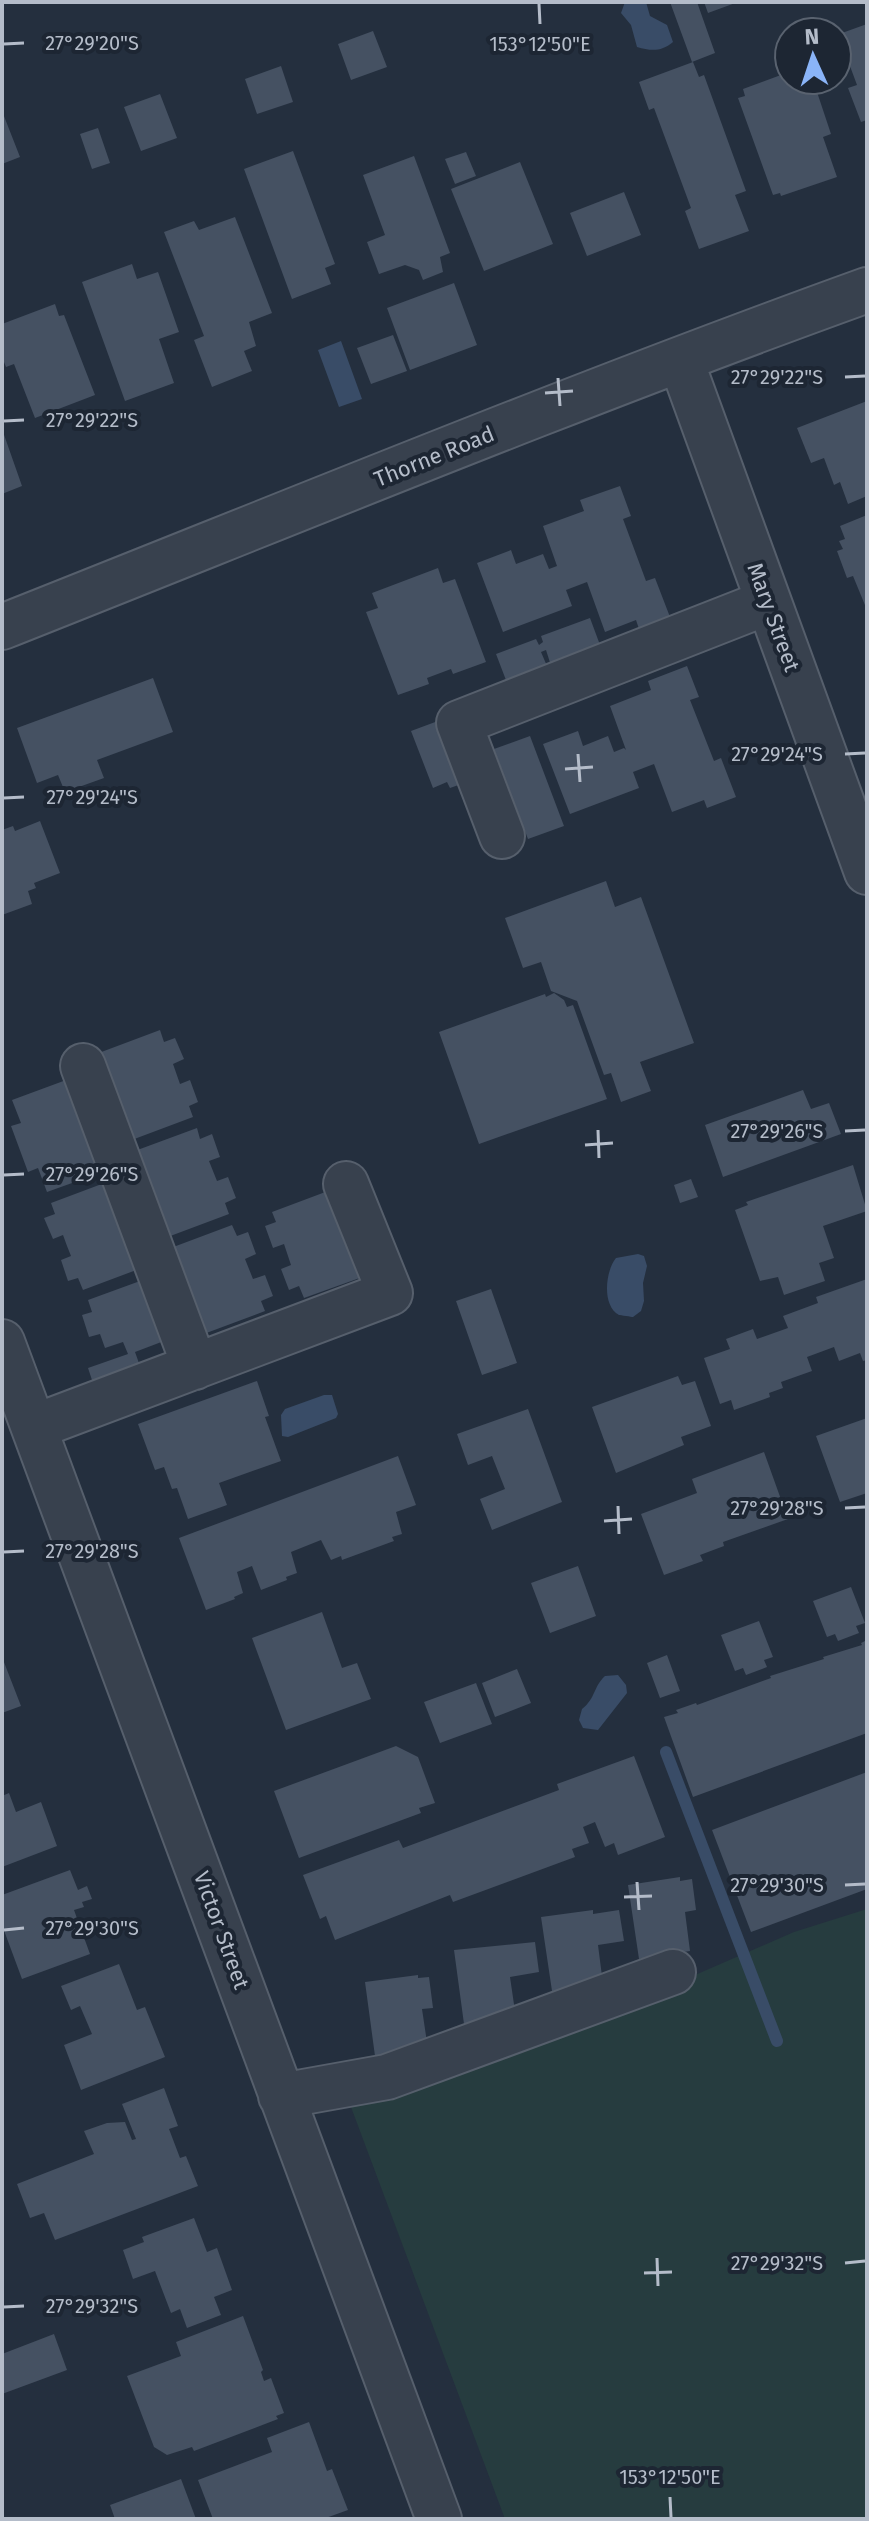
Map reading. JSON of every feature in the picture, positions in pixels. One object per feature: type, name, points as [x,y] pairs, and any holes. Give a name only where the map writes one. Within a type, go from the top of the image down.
[{"type":"street","name":"Thorne Road","points":[[2,627],[681,361],[717,344],[867,290]]},
{"type":"street","name":"Mary Street","points":[[681,361],[867,872]]},
{"type":"street","points":[[502,836],[459,723],[768,602]]},
{"type":"street","points":[[83,1066],[195,1367]]},
{"type":"street","points":[[34,1427],[390,1293],[346,1184]]},
{"type":"street","name":"Victor Street","points":[[2,1342],[439,2519]]},
{"type":"street","points":[[281,2096],[387,2077],[673,1972]]},
{"type":"green space","points":[[867,1909],[867,2519],[505,2519],[351,2107],[617,2009],[794,1932]]},
{"type":"water","points":[[625,2],[646,2],[650,16],[667,25],[673,42],[656,50],[637,47],[631,25],[621,13]]},
{"type":"water","points":[[341,341],[362,399],[339,407],[318,350]]},
{"type":"water","points":[[638,1254],[644,1256],[647,1266],[641,1311],[633,1317],[619,1315],[613,1310],[608,1296],[610,1271],[616,1258]]},
{"type":"water","points":[[332,1395],[338,1414],[336,1418],[288,1437],[282,1436],[281,1415],[285,1409]]},
{"type":"water","points":[[618,1675],[626,1685],[627,1693],[598,1730],[583,1728],[579,1720],[582,1709],[590,1701],[598,1684],[605,1676]]},
{"type":"building","points":[[670,2],[697,2],[715,53],[692,62]]},
{"type":"building","points":[[704,2],[738,2],[708,13]]},
{"type":"building","points":[[867,24],[867,120],[861,122],[851,96],[853,86],[857,85],[853,74],[853,29]]},
{"type":"building","points":[[373,31],[387,67],[351,80],[338,44]]},
{"type":"building","points":[[693,62],[699,77],[704,75],[746,191],[735,195],[749,231],[699,249],[685,211],[691,208],[654,108],[649,110],[639,82]]},
{"type":"building","points":[[281,66],[293,102],[257,114],[245,79]]},
{"type":"building","points":[[773,78],[773,96],[818,96],[831,134],[823,137],[837,177],[781,196],[780,193],[773,195],[738,98],[745,96],[743,89]]},
{"type":"building","points":[[160,94],[177,138],[141,151],[124,107]]},
{"type":"building","points":[[2,111],[20,157],[2,164]]},
{"type":"building","points":[[98,128],[110,163],[92,169],[80,134]]},
{"type":"building","points":[[293,151],[335,264],[325,268],[331,284],[292,299],[244,169]]},
{"type":"building","points":[[466,152],[476,176],[455,184],[445,159]]},
{"type":"building","points":[[414,156],[450,253],[440,257],[443,272],[423,280],[419,270],[405,265],[379,274],[367,242],[385,235],[363,175]]},
{"type":"building","points":[[520,162],[553,244],[484,271],[451,189]]},
{"type":"building","points":[[624,192],[641,235],[587,256],[570,213]]},
{"type":"building","points":[[235,217],[272,313],[249,322],[256,346],[244,351],[252,371],[212,387],[194,340],[204,336],[164,232],[194,221],[199,230]]},
{"type":"building","points":[[132,264],[137,279],[158,272],[179,332],[159,339],[174,383],[125,401],[82,282]]},
{"type":"building","points":[[454,283],[477,345],[410,370],[387,308]]},
{"type":"building","points":[[55,304],[59,316],[64,315],[95,395],[35,418],[14,364],[6,367],[2,357],[2,324]]},
{"type":"building","points":[[393,335],[407,371],[371,384],[357,348]]},
{"type":"building","points":[[867,401],[867,496],[848,504],[840,482],[834,485],[824,458],[811,463],[797,428]]},
{"type":"building","points":[[2,429],[22,486],[2,494]]},
{"type":"building","points":[[620,486],[631,516],[623,519],[646,581],[655,578],[670,617],[639,629],[636,620],[605,632],[587,582],[566,590],[572,606],[503,632],[477,563],[511,550],[516,564],[543,554],[549,569],[557,566],[543,526],[584,511],[580,500]]},
{"type":"building","points":[[867,515],[867,610],[853,576],[847,578],[837,551],[843,549],[839,541],[845,539],[840,526]]},
{"type":"building","points":[[438,568],[443,583],[455,579],[486,662],[453,674],[451,669],[427,678],[429,684],[398,695],[366,612],[378,608],[372,593]]},
{"type":"building","points":[[590,618],[603,653],[553,672],[546,650],[541,652],[550,673],[509,688],[496,654],[536,639],[539,645],[543,642],[541,636]]},
{"type":"building","points":[[687,666],[699,697],[690,700],[714,761],[721,758],[736,797],[707,808],[704,800],[672,812],[654,764],[633,772],[639,788],[570,814],[543,744],[578,731],[583,746],[608,736],[614,752],[626,750],[610,706],[651,690],[648,681]]},
{"type":"building","points":[[153,678],[173,732],[97,760],[104,778],[65,792],[58,775],[37,783],[17,728]]},
{"type":"building","points":[[446,718],[470,781],[450,788],[447,782],[433,788],[411,731]]},
{"type":"building","points":[[530,736],[564,826],[528,839],[494,749]]},
{"type":"building","points":[[40,821],[60,873],[34,883],[36,888],[28,891],[32,904],[2,915],[2,830],[13,826],[15,831]]},
{"type":"building","points":[[606,881],[615,907],[641,897],[694,1043],[640,1062],[651,1091],[621,1102],[611,1073],[604,1075],[577,1001],[551,991],[541,962],[523,968],[505,918]]},
{"type":"building","points":[[554,993],[564,1000],[567,1007],[573,1005],[607,1099],[479,1144],[439,1032]]},
{"type":"building","points":[[160,1030],[164,1042],[175,1038],[184,1059],[173,1064],[180,1084],[190,1080],[198,1102],[189,1106],[193,1117],[129,1141],[96,1054]]},
{"type":"building","points":[[77,1076],[111,1169],[47,1192],[38,1168],[28,1172],[11,1126],[21,1123],[12,1100]]},
{"type":"building","points":[[803,1090],[811,1109],[829,1103],[841,1134],[723,1177],[705,1125]]},
{"type":"building","points":[[197,1128],[200,1139],[212,1134],[220,1157],[209,1161],[217,1181],[228,1177],[236,1198],[225,1203],[229,1214],[165,1238],[132,1152]]},
{"type":"building","points":[[853,1165],[867,1211],[823,1226],[834,1258],[819,1263],[825,1281],[784,1295],[778,1277],[760,1281],[735,1210],[748,1205],[746,1202]]},
{"type":"building","points":[[115,1179],[147,1266],[83,1290],[78,1278],[68,1281],[61,1260],[71,1256],[63,1235],[53,1239],[44,1218],[55,1214],[51,1203]]},
{"type":"building","points":[[691,1179],[698,1197],[680,1203],[674,1185]]},
{"type":"building","points":[[336,1188],[368,1275],[304,1298],[299,1286],[289,1290],[281,1269],[291,1265],[284,1244],[273,1248],[265,1226],[276,1222],[272,1212]]},
{"type":"building","points":[[232,1225],[237,1236],[248,1232],[256,1254],[245,1259],[253,1279],[265,1275],[273,1296],[261,1301],[265,1311],[201,1335],[168,1249]]},
{"type":"building","points":[[151,1277],[164,1341],[135,1352],[140,1366],[93,1383],[88,1368],[128,1354],[123,1342],[105,1348],[100,1334],[89,1337],[82,1315],[92,1312],[88,1300]]},
{"type":"building","points":[[867,1279],[867,1360],[863,1361],[860,1353],[839,1361],[834,1347],[807,1357],[812,1371],[781,1382],[783,1388],[769,1393],[770,1397],[734,1410],[731,1400],[720,1404],[704,1358],[730,1349],[726,1339],[753,1329],[757,1339],[788,1328],[783,1316],[818,1303],[816,1297]]},
{"type":"building","points":[[491,1289],[517,1363],[482,1375],[456,1301]]},
{"type":"building","points":[[678,1376],[682,1385],[695,1381],[711,1426],[681,1437],[684,1445],[616,1473],[592,1407]]},
{"type":"building","points":[[257,1381],[269,1416],[265,1417],[281,1461],[219,1483],[227,1505],[188,1519],[177,1488],[172,1489],[164,1467],[155,1470],[138,1424]]},
{"type":"building","points":[[528,1409],[562,1502],[492,1530],[480,1499],[505,1489],[492,1456],[468,1465],[457,1434]]},
{"type":"building","points":[[867,1418],[867,1493],[840,1502],[816,1436]]},
{"type":"building","points":[[764,1452],[788,1519],[723,1542],[724,1546],[700,1555],[703,1561],[664,1575],[641,1514],[697,1493],[692,1479]]},
{"type":"building","points":[[398,1456],[416,1505],[396,1512],[402,1534],[392,1537],[394,1541],[342,1560],[341,1556],[331,1560],[321,1540],[291,1552],[297,1573],[286,1577],[287,1580],[261,1590],[252,1566],[237,1572],[243,1593],[206,1610],[179,1538]]},
{"type":"building","points":[[578,1566],[596,1616],[550,1633],[531,1583]]},
{"type":"building","points":[[851,1587],[865,1623],[856,1626],[859,1633],[838,1641],[835,1634],[827,1637],[813,1601]]},
{"type":"building","points":[[322,1612],[342,1668],[357,1663],[371,1699],[286,1730],[252,1638]]},
{"type":"building","points":[[759,1621],[773,1657],[764,1660],[767,1667],[746,1675],[743,1668],[735,1671],[721,1635]]},
{"type":"building","points":[[867,1640],[867,1733],[693,1797],[664,1717],[678,1713],[676,1710],[862,1645]]},
{"type":"building","points":[[667,1655],[680,1691],[660,1698],[647,1663]]},
{"type":"building","points":[[2,1657],[21,1706],[2,1713]]},
{"type":"building","points":[[517,1669],[531,1703],[495,1717],[482,1683]]},
{"type":"building","points":[[476,1683],[492,1724],[440,1743],[424,1702]]},
{"type":"building","points":[[396,1746],[418,1757],[435,1803],[419,1808],[421,1813],[299,1858],[274,1791]]},
{"type":"building","points":[[634,1756],[665,1837],[618,1855],[614,1843],[605,1847],[595,1822],[583,1827],[589,1843],[572,1849],[575,1857],[453,1902],[450,1895],[335,1940],[326,1916],[320,1919],[303,1875],[399,1840],[403,1848],[559,1790],[557,1784]]},
{"type":"building","points":[[867,1772],[867,1889],[751,1932],[712,1830]]},
{"type":"building","points":[[9,1793],[16,1812],[41,1802],[57,1846],[2,1867],[2,1796]]},
{"type":"building","points":[[70,1870],[78,1890],[87,1886],[92,1899],[82,1902],[84,1907],[74,1910],[90,1954],[22,1979],[2,1925],[2,1895]]},
{"type":"building","points":[[680,1877],[680,1881],[692,1879],[696,1910],[685,1912],[690,1951],[639,1959],[628,1885]]},
{"type":"building","points":[[593,1910],[593,1914],[619,1910],[624,1941],[598,1945],[603,1984],[552,1991],[541,1917]]},
{"type":"building","points":[[535,1942],[539,1972],[510,1977],[516,2018],[464,2024],[454,1950]]},
{"type":"building","points":[[119,1964],[137,2010],[145,2007],[165,2057],[81,2090],[64,2045],[92,2034],[80,2006],[71,2010],[61,1986]]},
{"type":"building","points":[[418,1975],[418,1978],[429,1977],[433,2008],[422,2009],[428,2049],[375,2056],[365,1982]]},
{"type":"building","points":[[164,2088],[178,2126],[169,2129],[180,2158],[186,2156],[198,2186],[55,2240],[44,2213],[30,2218],[17,2184],[94,2154],[84,2131],[107,2123],[125,2122],[132,2140],[136,2139],[122,2104]]},
{"type":"building","points":[[194,2218],[207,2252],[217,2248],[232,2290],[214,2297],[221,2315],[187,2328],[180,2309],[171,2313],[155,2271],[133,2279],[123,2250],[144,2242],[142,2237]]},
{"type":"building","points":[[243,2316],[263,2370],[264,2381],[271,2378],[284,2413],[276,2416],[278,2419],[194,2451],[192,2447],[167,2455],[154,2447],[127,2376],[181,2356],[176,2342]]},
{"type":"building","points":[[54,2334],[67,2370],[2,2394],[2,2354]]},
{"type":"building","points":[[309,2422],[327,2471],[332,2469],[348,2510],[323,2519],[213,2519],[198,2480],[272,2452],[267,2438]]},
{"type":"building","points":[[181,2479],[196,2519],[115,2519],[110,2505]]},
{"type":"waterway","points":[[666,1752],[777,2041]]}]
